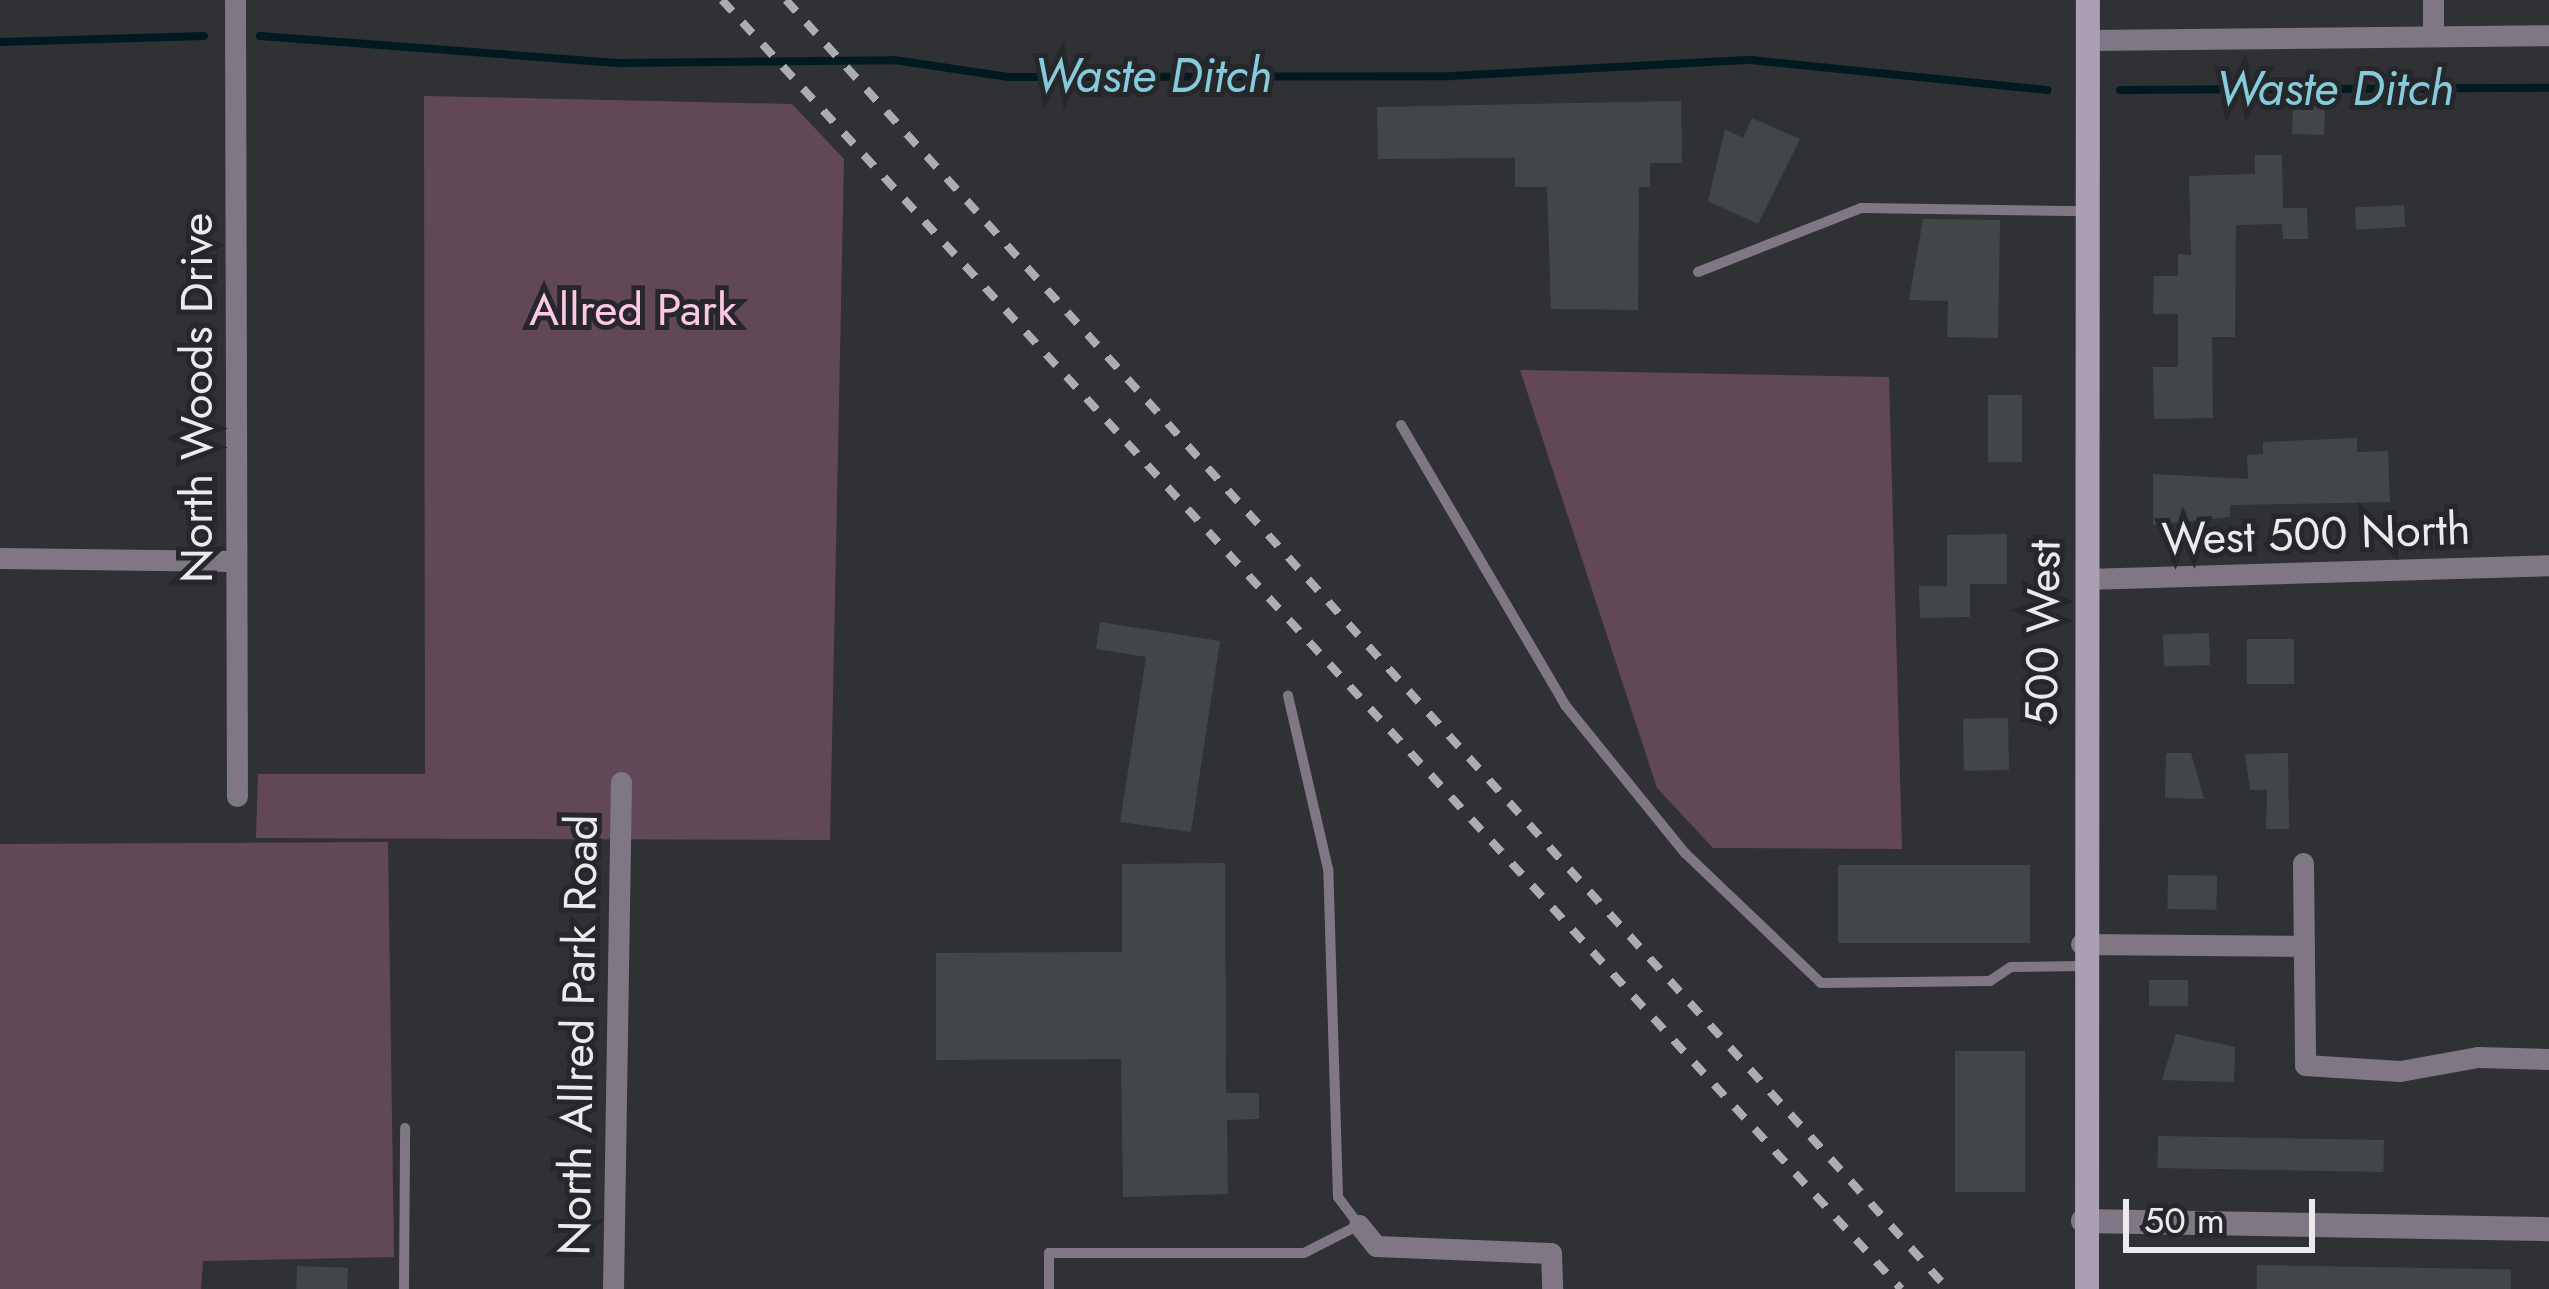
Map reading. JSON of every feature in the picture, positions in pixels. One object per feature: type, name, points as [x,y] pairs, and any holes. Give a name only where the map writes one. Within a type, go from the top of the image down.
[{"type":"main road","name":"500 West","points":[[2083,1282],[2080,955],[2088,0]]},
{"type":"street","name":"North Woods Drive","points":[[235,0],[237,796]]},
{"type":"street","points":[[2433,0],[2433,35]]},
{"type":"street","points":[[2088,40],[2549,35]]},
{"type":"street","points":[[0,558],[236,562]]},
{"type":"street","name":"West 500 North","points":[[2086,579],[2549,565]]},
{"type":"street","name":"North Allred Park Road","points":[[613,1289],[620,782]]},
{"type":"street","points":[[2303,862],[2305,1065],[2400,1072],[2478,1057],[2549,1059]]},
{"type":"street","points":[[2080,955],[2304,946]]},
{"type":"street","points":[[2084,1221],[2549,1229]]},
{"type":"street","points":[[1359,1225],[1376,1246],[1551,1253],[1552,1289]]},
{"type":"lane","points":[[1698,272],[1862,208],[2085,212]]},
{"type":"lane","points":[[1401,425],[1565,705],[1685,853],[1821,983],[1990,982],[2012,967],[2080,955]]},
{"type":"lane","points":[[1049,1289],[1049,1253],[1304,1253],[1359,1225],[1338,1197],[1328,869],[1288,696]]},
{"type":"lane","points":[[404,1289],[405,1128]]},
{"type":"green space","name":"Allred Park","points":[[424,96],[792,104],[844,159],[830,840],[256,838],[258,774],[425,774]]},
{"type":"green space","points":[[1520,370],[1889,377],[1902,849],[1713,848],[1657,788]]},
{"type":"green space","points":[[388,842],[394,1257],[203,1261],[201,1289],[0,1289],[0,844]]},
{"type":"building","points":[[1681,101],[1682,163],[1650,163],[1650,187],[1639,187],[1638,310],[1551,309],[1547,187],[1515,187],[1515,158],[1378,159],[1377,107]]},
{"type":"building","points":[[2293,105],[2325,106],[2324,135],[2292,134]]},
{"type":"building","points":[[1752,118],[1800,139],[1758,224],[1708,201],[1725,129],[1743,138]]},
{"type":"building","points":[[2255,155],[2282,155],[2283,208],[2307,208],[2308,239],[2283,239],[2282,224],[2236,225],[2235,337],[2212,337],[2213,418],[2154,419],[2153,367],[2178,367],[2178,314],[2153,314],[2154,276],[2178,276],[2178,254],[2191,255],[2189,176],[2255,174]]},
{"type":"building","points":[[2404,205],[2405,227],[2356,230],[2355,208]]},
{"type":"building","points":[[1923,219],[2000,220],[1998,338],[1947,337],[1948,301],[1909,300]]},
{"type":"building","points":[[1988,395],[2022,395],[2022,462],[1988,462]]},
{"type":"building","points":[[2357,438],[2357,452],[2388,451],[2390,502],[2230,505],[2230,517],[2153,525],[2153,474],[2248,479],[2247,455],[2263,454],[2263,442]]},
{"type":"building","points":[[2007,534],[2007,584],[1970,584],[1970,617],[1920,618],[1919,586],[1947,586],[1947,535]]},
{"type":"building","points":[[1100,622],[1220,641],[1191,832],[1120,822],[1146,657],[1096,649]]},
{"type":"building","points":[[2209,633],[2210,665],[2164,667],[2163,635]]},
{"type":"building","points":[[2247,639],[2294,639],[2294,684],[2247,684]]},
{"type":"building","points":[[2008,718],[2009,770],[1964,771],[1963,719]]},
{"type":"building","points":[[2166,753],[2191,753],[2204,799],[2165,798]]},
{"type":"building","points":[[2288,753],[2289,829],[2266,829],[2267,790],[2250,790],[2245,754]]},
{"type":"building","points":[[1225,863],[1226,1093],[1259,1093],[1259,1119],[1227,1120],[1228,1194],[1123,1197],[1121,1059],[936,1060],[936,953],[1122,952],[1122,864]]},
{"type":"building","points":[[1838,865],[2030,865],[2030,943],[1838,943]]},
{"type":"building","points":[[2168,875],[2217,876],[2216,910],[2167,909]]},
{"type":"building","points":[[2149,980],[2188,980],[2188,1006],[2149,1006]]},
{"type":"building","points":[[2176,1034],[2235,1047],[2234,1082],[2162,1080]]},
{"type":"building","points":[[1955,1051],[2025,1051],[2025,1192],[1955,1192]]},
{"type":"building","points":[[2158,1136],[2384,1140],[2383,1172],[2157,1168]]},
{"type":"building","points":[[2257,1265],[2511,1269],[2511,1289],[2257,1289]]},
{"type":"building","points":[[297,1266],[348,1268],[347,1289],[296,1289]]},
{"type":"waterway","name":"Waste Ditch","points":[[0,42],[204,36]]},
{"type":"waterway","name":"Waste Ditch","points":[[260,36],[621,63],[894,60],[1009,77],[1451,76],[1751,60],[2047,90]]},
{"type":"waterway","name":"Waste Ditch","points":[[2120,90],[2549,88]]},
{"type":"railway","points":[[722,0],[1901,1289]]},
{"type":"railway","points":[[786,0],[1948,1289]]}]
